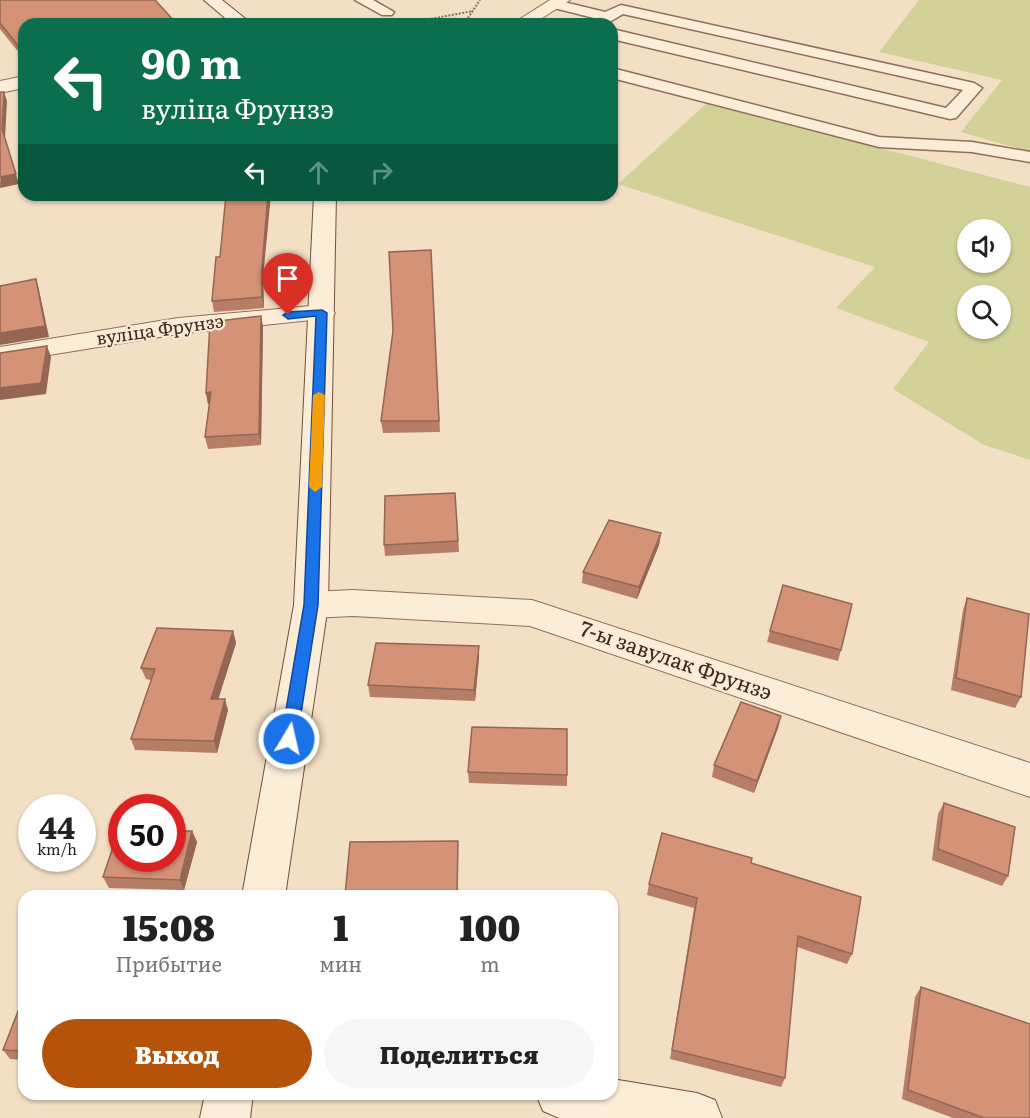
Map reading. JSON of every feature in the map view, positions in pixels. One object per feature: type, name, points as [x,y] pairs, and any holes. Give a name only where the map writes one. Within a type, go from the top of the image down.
[{"type":"street","points":[[212,0],[235,18]]},
{"type":"street","points":[[531,18],[559,2]]},
{"type":"street","points":[[0,87],[18,83]]},
{"type":"street","points":[[264,890],[311,605],[325,201]]},
{"type":"street","name":"вуліца Фрунзэ","points":[[0,355],[177,326],[322,313]]},
{"type":"street","name":"7-ы завулак Фрунзэ","points":[[311,605],[353,603],[532,613],[1030,780]]},
{"type":"street","points":[[225,1118],[228,1100]]},
{"type":"street","points":[[594,1100],[697,1118]]},
{"type":"lane","points":[[362,0],[387,12]]},
{"type":"lane","points":[[559,2],[596,18]]},
{"type":"lane","points":[[605,18],[621,9],[974,88],[951,114],[618,35]]},
{"type":"lane","points":[[618,75],[879,142],[972,147],[1030,157]]},
{"type":"path","points":[[468,18],[480,0]]},
{"type":"path","points":[[436,18],[472,11]]},
{"type":"shaded area","points":[[919,0],[1030,0],[1030,152],[961,132],[1002,80],[879,52]]},
{"type":"shaded area","points":[[707,103],[1030,187],[1030,460],[984,445],[893,389],[929,342],[836,308],[875,267],[618,184]]},
{"type":"building","points":[[0,0],[155,0],[172,18],[18,18],[18,46],[0,23]]},
{"type":"building","points":[[0,92],[4,92],[2,129],[16,174],[0,177]]},
{"type":"building","points":[[225,201],[268,201],[262,297],[212,301],[216,257],[220,257]]},
{"type":"building","points":[[431,250],[439,421],[381,421],[393,331],[389,252]]},
{"type":"building","points":[[36,279],[45,326],[0,333],[0,286]]},
{"type":"building","points":[[261,316],[259,434],[205,437],[211,392],[206,393],[210,322]]},
{"type":"building","points":[[47,346],[41,383],[0,388],[0,353]]},
{"type":"building","points":[[455,493],[458,541],[384,545],[385,496]]},
{"type":"building","points":[[609,520],[661,533],[639,587],[583,572]]},
{"type":"building","points":[[783,585],[852,604],[841,650],[770,631]]},
{"type":"building","points":[[967,598],[1029,614],[1021,697],[956,678]]},
{"type":"building","points":[[157,628],[233,631],[211,699],[225,699],[214,741],[131,739],[155,669],[141,668]]},
{"type":"building","points":[[376,643],[479,646],[474,690],[368,685]]},
{"type":"building","points":[[741,702],[781,716],[757,781],[714,765]]},
{"type":"building","points":[[472,727],[567,729],[567,775],[468,772]]},
{"type":"building","points":[[944,803],[1015,827],[1008,876],[938,849]]},
{"type":"building","points":[[186,831],[192,831],[186,856]]},
{"type":"building","points":[[662,833],[752,858],[751,863],[861,897],[852,954],[798,936],[785,1078],[672,1050],[697,898],[649,884]]},
{"type":"building","points":[[458,841],[457,890],[346,890],[350,842]]},
{"type":"building","points":[[108,862],[108,872],[182,872],[180,880],[103,877]]},
{"type":"building","points":[[921,987],[1030,1024],[1030,1118],[984,1118],[908,1090]]},
{"type":"building","points":[[18,1011],[18,1051],[3,1050]]},
{"type":"slow traffic","points":[[315,487],[319,395]]},
{"type":"route","points":[[288,315],[322,313],[311,605],[289,739]]}]
